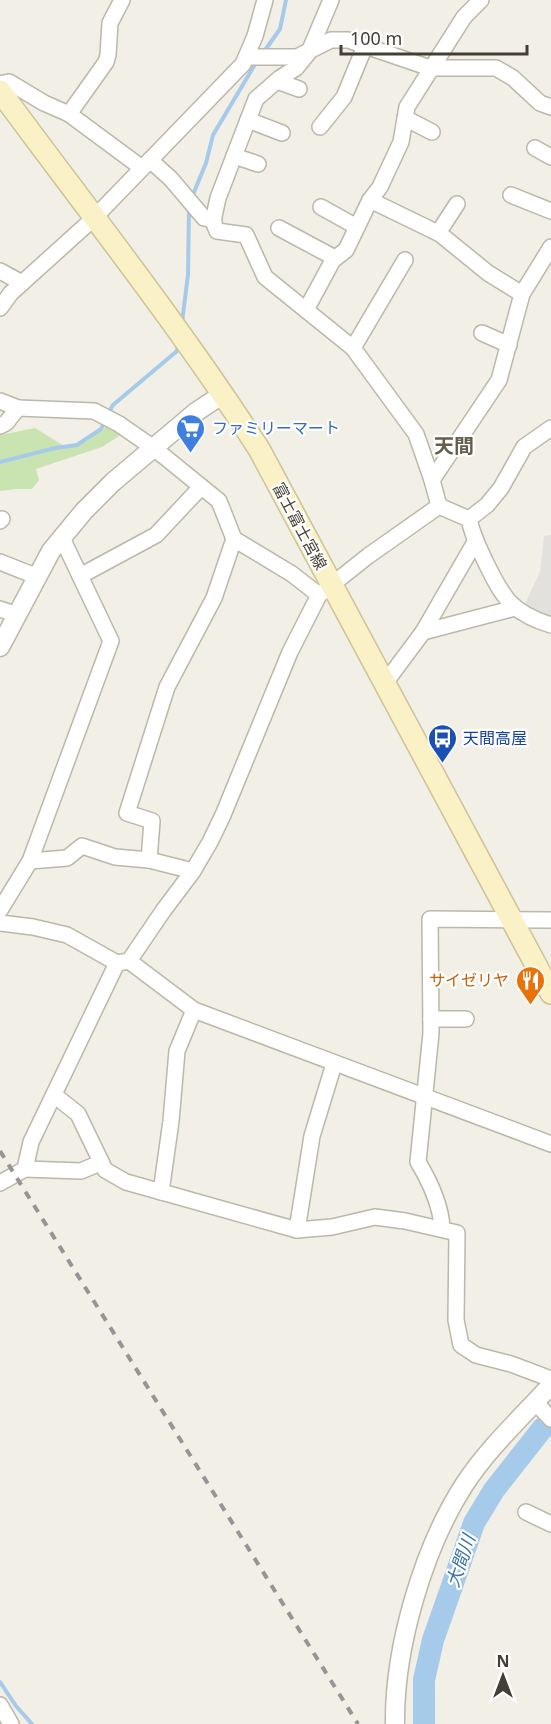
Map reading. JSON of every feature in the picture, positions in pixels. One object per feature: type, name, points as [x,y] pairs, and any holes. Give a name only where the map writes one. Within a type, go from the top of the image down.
[{"type":"main road","name":"富士富士宮線","points":[[0,91],[224,394],[259,449],[326,591],[386,683],[551,993]]},
{"type":"street","points":[[69,114],[106,62],[110,23],[122,0]]},
{"type":"street","points":[[0,308],[11,288],[94,218],[251,57],[266,0]]},
{"type":"street","points":[[331,0],[309,52],[296,68],[256,99],[218,198],[213,220],[217,231],[246,236],[265,277],[353,348],[416,434],[439,506]]},
{"type":"street","points":[[306,310],[335,258],[346,250],[370,200],[380,187],[398,150],[407,107],[464,17],[481,0]]},
{"type":"street","points":[[251,57],[297,57],[331,40],[348,40],[430,68],[496,68],[513,78],[540,103],[551,107]]},
{"type":"street","points":[[320,127],[344,97],[365,46]]},
{"type":"street","points":[[277,81],[298,89]]},
{"type":"street","points":[[0,84],[9,82],[44,103],[69,114],[171,179],[204,218],[213,220]]},
{"type":"street","points":[[405,118],[432,132]]},
{"type":"street","points":[[248,120],[282,133]]},
{"type":"street","points":[[536,148],[551,157]]},
{"type":"street","points":[[234,156],[258,164]]},
{"type":"street","points":[[511,195],[551,211]]},
{"type":"street","points":[[370,200],[438,233],[488,273],[522,294]]},
{"type":"street","points":[[438,233],[457,204]]},
{"type":"street","points":[[321,207],[357,227]]},
{"type":"street","points":[[279,228],[335,258]]},
{"type":"street","points":[[432,480],[499,380],[522,294],[551,248]]},
{"type":"street","points":[[353,348],[405,260]]},
{"type":"street","points":[[0,271],[11,288]]},
{"type":"street","points":[[482,333],[509,345]]},
{"type":"street","points":[[0,647],[51,551],[84,510],[196,412],[224,394]]},
{"type":"street","points":[[0,401],[18,408],[94,411],[119,424],[219,501],[234,539],[292,574],[326,591]]},
{"type":"street","points":[[0,426],[6,423],[18,408]]},
{"type":"street","points":[[468,519],[487,505],[501,488],[524,447],[551,428]]},
{"type":"street","points":[[80,576],[156,536],[201,488]]},
{"type":"street","points":[[26,1169],[31,1142],[123,962],[193,871],[223,815],[290,652],[326,591],[368,556],[439,506]]},
{"type":"street","points":[[439,506],[468,519],[476,542],[502,595],[515,608],[532,619],[551,625]]},
{"type":"street","points":[[0,910],[30,861],[111,641],[62,537]]},
{"type":"street","points":[[149,860],[152,821],[127,813],[166,687],[214,598],[234,539]]},
{"type":"street","points":[[386,683],[423,632],[476,542]]},
{"type":"street","points":[[0,562],[38,577]]},
{"type":"street","points":[[423,632],[515,608]]},
{"type":"street","points":[[0,609],[18,615]]},
{"type":"street","points":[[30,861],[67,858],[82,846],[115,857],[149,860],[193,871]]},
{"type":"street","points":[[442,1228],[437,1201],[428,1178],[418,1162],[431,1019],[430,919],[551,920]]},
{"type":"street","points":[[0,923],[33,927],[67,935],[123,962],[194,1010],[551,1144]]},
{"type":"street","points":[[161,1192],[171,1121],[177,1051],[194,1010]]},
{"type":"street","points":[[431,1019],[466,1018]]},
{"type":"street","points":[[297,1230],[312,1136],[334,1064]]},
{"type":"street","points":[[54,1095],[78,1114],[105,1170],[126,1182],[297,1230],[332,1227],[375,1217],[442,1228],[457,1233],[456,1320],[461,1345],[476,1355],[511,1364],[551,1380]]},
{"type":"street","points":[[0,1183],[26,1169],[81,1171],[100,1163]]},
{"type":"street","points":[[395,1724],[396,1681],[403,1644],[430,1552],[464,1484],[504,1433],[545,1412],[551,1385]]},
{"type":"street","points":[[526,1512],[551,1524]]},
{"type":"street","points":[[0,1706],[11,1724]]},
{"type":"green space","points":[[110,424],[122,434],[102,447],[36,469],[39,480],[32,489],[0,491],[0,435],[35,428],[64,446],[86,442]]},
{"type":"shaded area","points":[[551,535],[551,620],[522,610],[540,572],[544,536]]},
{"type":"waterway","points":[[263,53],[280,29],[286,0]]},
{"type":"waterway","points":[[192,197],[206,163],[213,135],[257,61]]},
{"type":"waterway","points":[[182,322],[188,275],[189,207]]},
{"type":"waterway","points":[[108,414],[113,405],[177,351],[178,344]]},
{"type":"waterway","points":[[0,462],[55,448],[77,445],[101,429],[105,420]]},
{"type":"waterway","name":"大間川","points":[[424,1724],[424,1680],[433,1640],[474,1523],[494,1490],[542,1429],[551,1422]]},
{"type":"waterway","points":[[0,1682],[16,1706],[32,1724]]},
{"type":"railway","points":[[0,1151],[358,1724]]},
{"type":"place","name":"ファミリーマート","points":[[191,454]]},
{"type":"place","name":"天間高屋","points":[[442,764]]},
{"type":"place","name":"サイゼリヤ","points":[[530,1006]]},
{"type":"district","name":"天間","points":[[454,446]]}]
